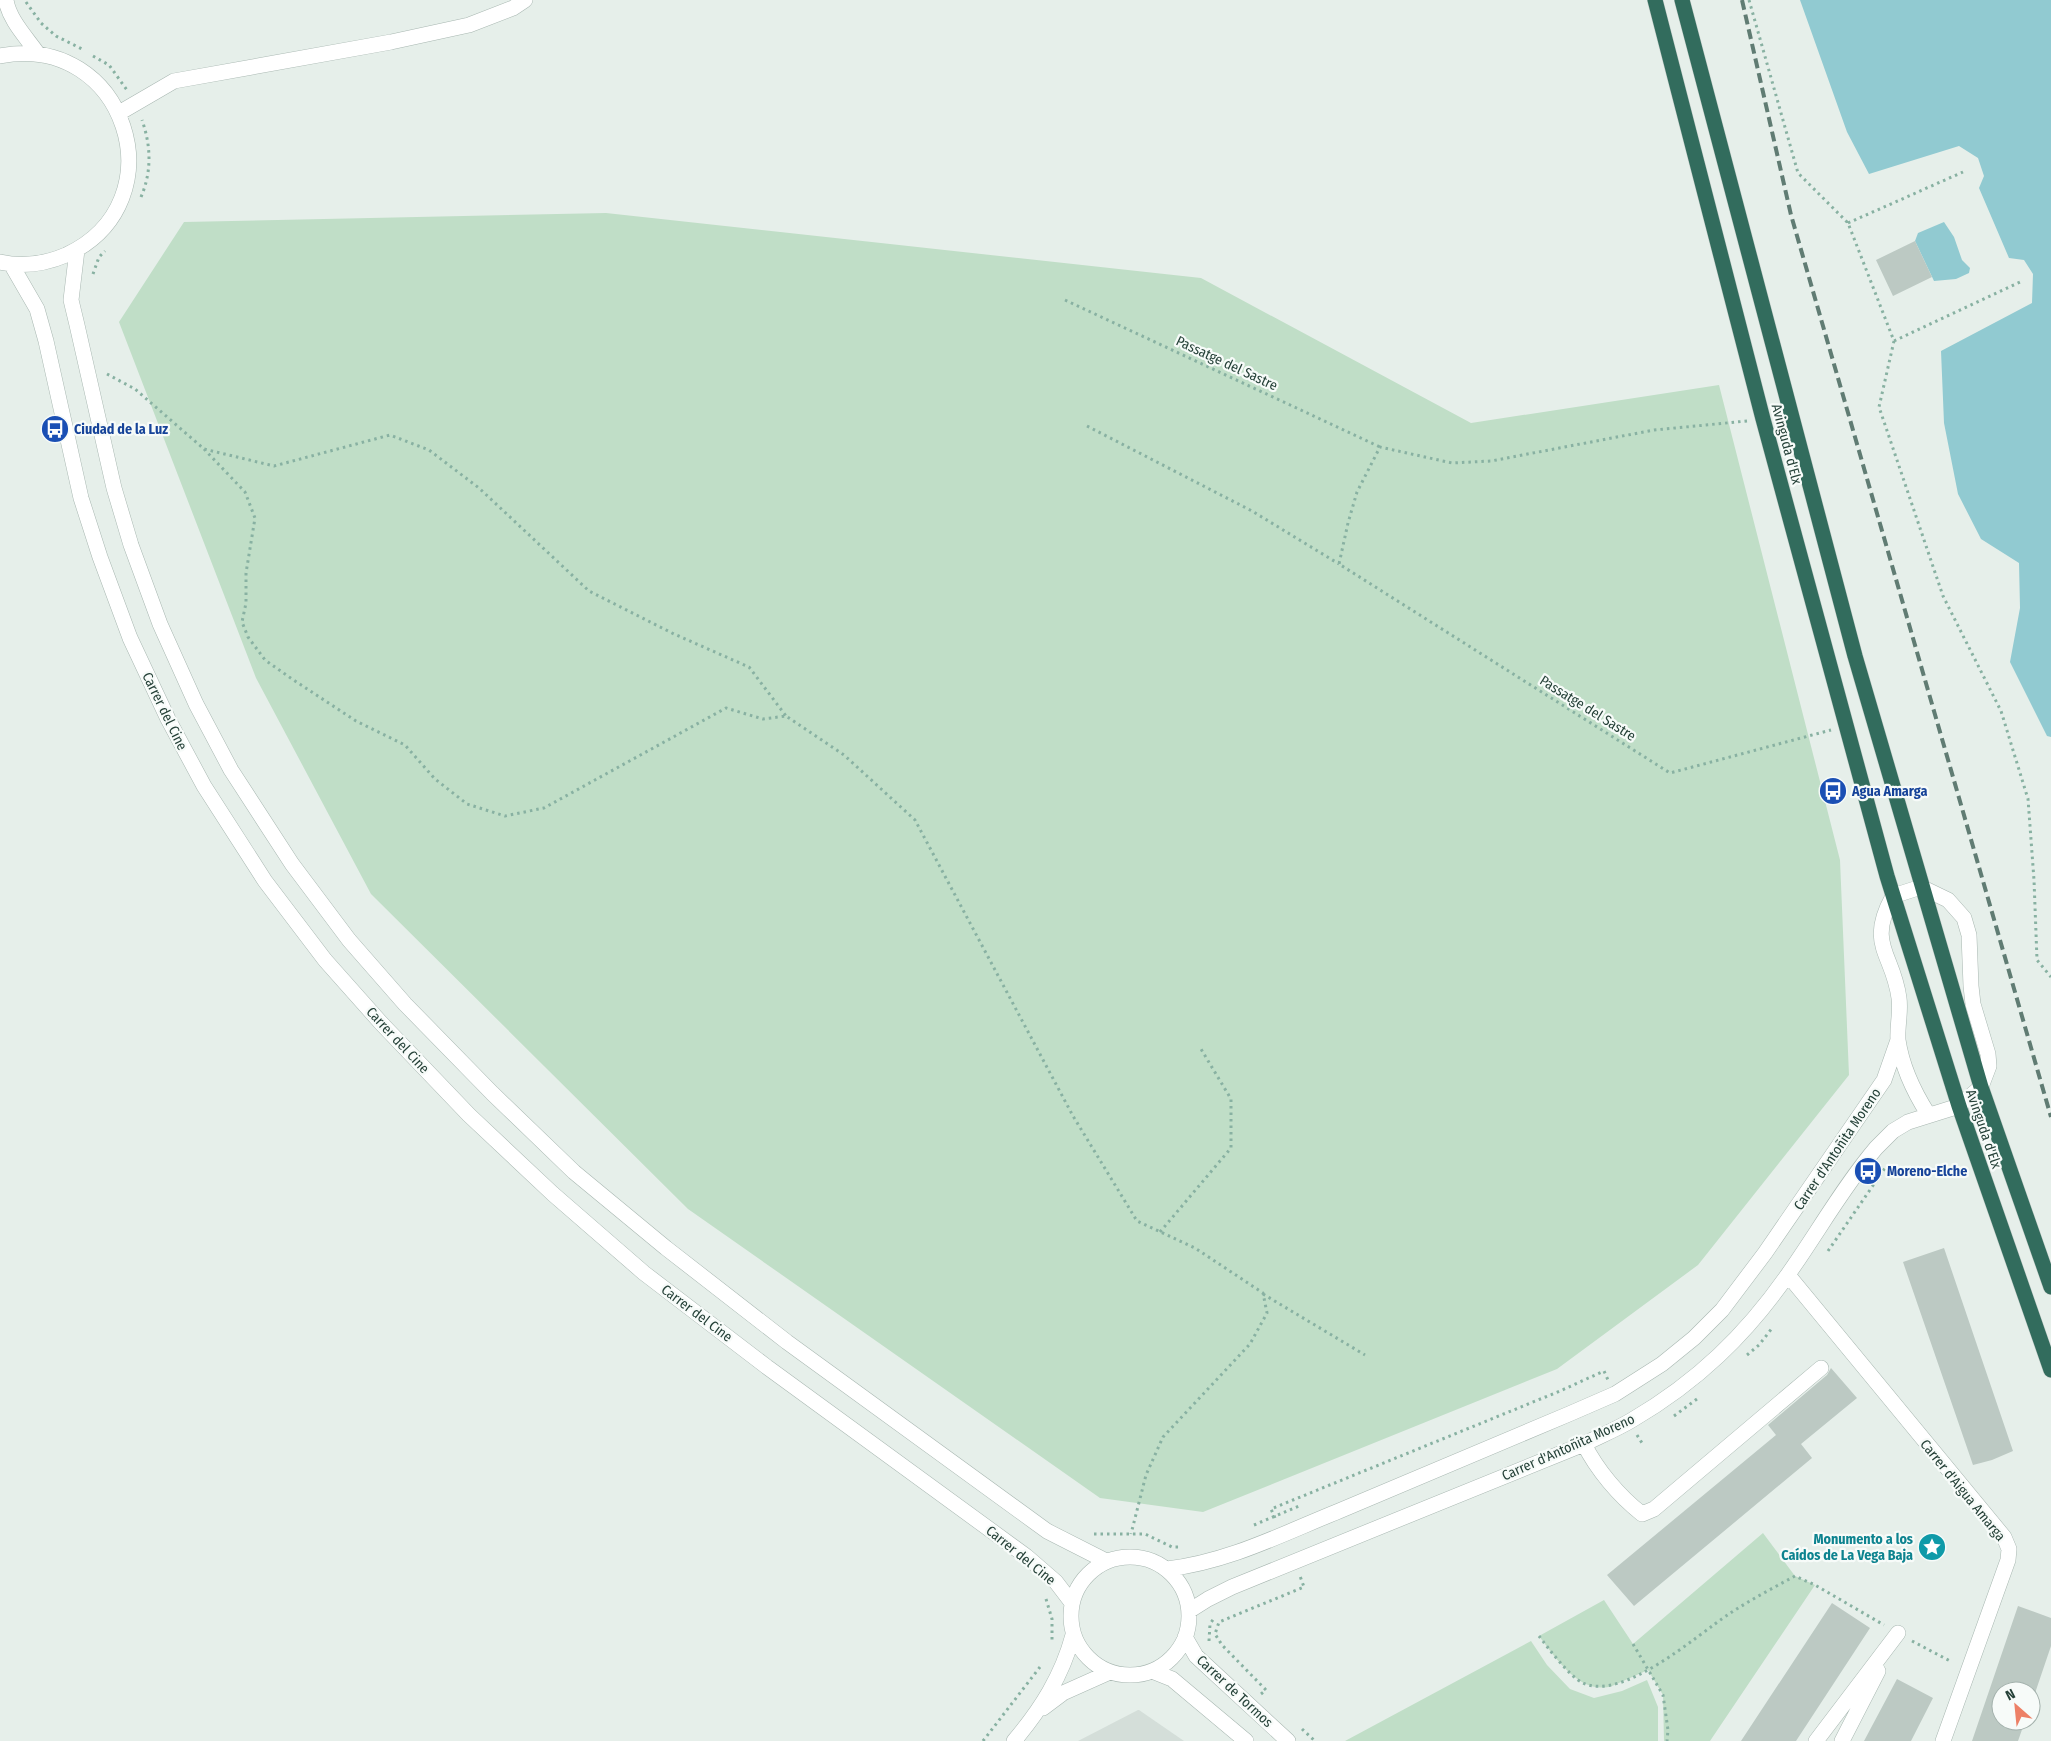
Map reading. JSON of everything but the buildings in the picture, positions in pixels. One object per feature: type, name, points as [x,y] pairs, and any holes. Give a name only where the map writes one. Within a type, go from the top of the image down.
[{"type":"highway","name":"Avinguda d'Elx","points":[[1655,0],[1763,419],[1893,896],[1959,1106],[2051,1370]]},
{"type":"highway","name":"Avinguda d'Elx","points":[[1682,0],[1855,656],[1981,1087],[2051,1287]]},
{"type":"street","points":[[6,0],[7,6],[19,28],[38,54]]},
{"type":"street","points":[[119,113],[174,81],[391,42],[470,25],[514,8],[525,0]]},
{"type":"street","points":[[0,56],[14,53],[38,54],[63,60],[86,73],[105,91],[119,113],[127,138],[129,164],[125,190],[114,213],[98,234],[76,250],[56,259],[34,264],[5,263]]},
{"type":"street","points":[[76,250],[71,300],[76,325],[114,488],[131,545],[160,624],[196,704],[231,770],[292,864],[349,940],[405,1004],[492,1093],[574,1172],[666,1248],[787,1342],[1047,1531],[1106,1561]]},
{"type":"street","name":"Carrer del Cine","points":[[5,263],[37,309],[82,498],[100,557],[130,638],[168,719],[204,786],[266,881],[325,960],[381,1023],[469,1115],[553,1194],[644,1273],[1026,1556],[1056,1582],[1072,1603]]},
{"type":"street","points":[[1922,887],[1893,896],[1881,921],[1881,938],[1884,954],[1895,981],[1899,998],[1898,1038],[1904,1066],[1916,1095],[1928,1114]]},
{"type":"street","name":"Avinguda d'Elx","points":[[1922,887],[1948,900],[1964,918],[1968,935],[1970,986],[1973,1004],[1988,1054],[1989,1066],[1981,1087]]},
{"type":"street","name":"Carrer d'Antoñita Moreno","points":[[1167,1570],[1222,1559],[1615,1394],[1662,1364],[1694,1338],[1722,1310],[1765,1253],[1884,1080],[1898,1038]]},
{"type":"street","name":"Carrer d'Antoñita Moreno","points":[[1189,1611],[1232,1587],[1584,1444],[1630,1422],[1678,1391],[1743,1332],[1788,1275],[1876,1148],[1893,1131],[1908,1122],[1928,1114],[1959,1106],[1981,1087]]},
{"type":"street","name":"Carrer d'Aigua Amarga","points":[[1788,1275],[2004,1538],[2009,1549],[2008,1560],[1943,1741]]},
{"type":"street","points":[[1584,1444],[1592,1461],[1632,1506],[1642,1514],[1654,1508],[1821,1368]]},
{"type":"street","points":[[1122,1557],[1138,1557],[1154,1561],[1167,1570],[1178,1581],[1186,1595],[1189,1611],[1189,1624],[1177,1652],[1152,1671],[1138,1675],[1110,1672],[1094,1664],[1082,1651],[1073,1635],[1070,1619],[1072,1603],[1079,1585],[1091,1571],[1106,1561],[1122,1557]]},
{"type":"street","points":[[1816,1741],[1898,1633]]},
{"type":"street","points":[[1842,1741],[1898,1633]]},
{"type":"street","points":[[1014,1741],[1038,1712],[1068,1656],[1073,1635]]},
{"type":"street","name":"Carrer de Tormos","points":[[1185,1637],[1196,1656],[1288,1741]]},
{"type":"street","points":[[1152,1671],[1172,1679],[1246,1741]]},
{"type":"street","points":[[1038,1712],[1063,1693],[1110,1672]]},
{"type":"path","points":[[25,0],[41,23],[56,36],[109,65],[136,104],[145,130],[150,156],[145,187],[139,203]]},
{"type":"path","points":[[1749,0],[1798,174],[1848,223],[1894,341],[1879,407],[1943,596],[2000,711],[2028,799],[2037,960],[2051,977]]},
{"type":"path","points":[[1848,223],[1963,172]]},
{"type":"path","points":[[91,281],[99,257],[110,244]]},
{"type":"path","points":[[1894,341],[2020,282]]},
{"type":"path","name":"Passatge del Sastre","points":[[1065,300],[1380,447],[1452,463],[1491,462],[1654,430],[1763,419]]},
{"type":"path","points":[[104,365],[108,382]]},
{"type":"path","points":[[106,374],[135,389],[204,448],[245,492],[255,518],[246,573],[246,603],[242,622],[248,637],[265,660],[356,721],[406,745],[435,778],[467,804],[505,816],[544,808],[726,708],[763,718],[786,716]]},
{"type":"path","name":"Passatge del Sastre","points":[[1087,426],[1252,510],[1670,773],[1847,726]]},
{"type":"path","points":[[204,448],[274,466],[390,435],[429,450],[479,488],[589,591],[674,634],[749,667],[786,716],[844,755],[915,820],[1073,1116],[1137,1221],[1194,1248],[1262,1294],[1365,1355]]},
{"type":"path","points":[[1339,564],[1357,492],[1380,447]]},
{"type":"path","points":[[1160,1232],[1231,1148],[1232,1099],[1201,1049]]},
{"type":"path","points":[[1131,1534],[1146,1475],[1163,1437],[1250,1344],[1267,1313],[1262,1294]]},
{"type":"path","points":[[1271,1509],[1560,1391],[1604,1371],[1609,1382]]},
{"type":"path","points":[[1598,1381],[1615,1372]]},
{"type":"path","points":[[1250,1527],[1302,1505]]},
{"type":"path","points":[[1267,1520],[1274,1537]]},
{"type":"path","points":[[1090,1532],[1096,1535],[1145,1534],[1172,1547],[1181,1547]]},
{"type":"path","points":[[1539,1636],[1549,1650],[1582,1683],[1596,1687],[1610,1686],[1660,1664],[1729,1614],[1795,1576],[1815,1585],[1898,1633]]},
{"type":"path","points":[[1249,1705],[1266,1690],[1222,1646],[1215,1634],[1219,1622],[1304,1587]]},
{"type":"path","points":[[1209,1642],[1210,1624],[1217,1613]]},
{"type":"path","points":[[1633,1644],[1663,1695],[1668,1730],[1667,1741]]},
{"type":"path","points":[[1918,1644],[1950,1661]]},
{"type":"path","points":[[1243,1674],[1270,1699]]},
{"type":"path","points":[[1295,1723],[1315,1741]]},
{"type":"shaded area","points":[[1138,1710],[1184,1741],[1078,1741]]},
{"type":"green space","points":[[606,213],[1201,278],[1471,423],[1719,385],[1840,860],[1849,1075],[1698,1265],[1557,1369],[1203,1512],[1100,1498],[688,1209],[371,894],[256,678],[119,322],[184,222]]},
{"type":"green space","points":[[1763,1533],[1795,1576],[1815,1585],[1710,1741],[1664,1741],[1663,1695],[1648,1670],[1612,1686],[1600,1688],[1589,1685],[1570,1673],[1539,1636],[1604,1600],[1633,1644]]},
{"type":"green space","points":[[1531,1641],[1547,1665],[1570,1689],[1594,1698],[1622,1691],[1647,1680],[1658,1707],[1658,1741],[1345,1741]]},
{"type":"water","points":[[1800,0],[2051,0],[2051,737],[2047,736],[2010,662],[2020,608],[2019,563],[1981,539],[1958,494],[1944,423],[1941,351],[2032,303],[2033,274],[2024,260],[2009,258],[1979,188],[1984,176],[1978,158],[1959,146],[1869,174],[1847,132]]},
{"type":"water","points":[[1944,222],[1954,237],[1962,260],[1970,268],[1969,273],[1956,279],[1934,281],[1915,241],[1918,233]]},
{"type":"railway","points":[[1742,0],[1791,215],[2051,1117]]},
{"type":"place","name":"Ciudad de la Luz","points":[[55,429]]},
{"type":"place","name":"Agua Amarga","points":[[1833,791]]},
{"type":"place","name":"Moreno-Elche","points":[[1868,1171]]},
{"type":"place","name":"Monumento a los Caídos de La Vega Baja","points":[[1932,1547]]}]
